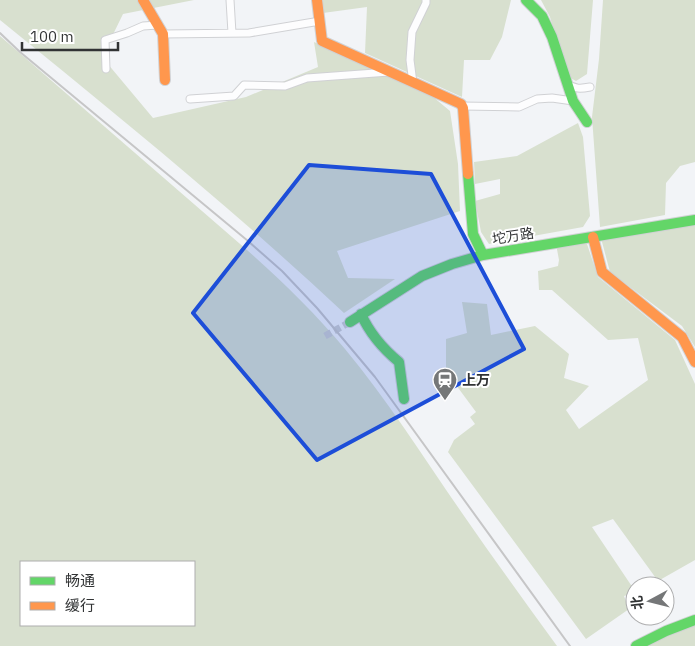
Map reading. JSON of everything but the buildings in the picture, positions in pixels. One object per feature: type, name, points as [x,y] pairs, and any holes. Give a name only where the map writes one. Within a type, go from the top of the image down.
[{"type":"street","points":[[143,0],[164,34],[165,80]]},
{"type":"street","points":[[230,0],[232,33]]},
{"type":"street","points":[[317,0],[322,41],[462,106],[520,107],[537,99],[552,98],[573,101]]},
{"type":"street","points":[[414,83],[410,60],[412,32],[426,0]]},
{"type":"street","points":[[526,0],[542,16],[552,37],[573,101],[587,122]]},
{"type":"street","points":[[164,34],[250,33],[320,22]]},
{"type":"street","points":[[106,69],[105,40],[143,26],[158,25]]},
{"type":"street","points":[[190,100],[234,96],[244,85],[285,86],[307,78],[389,72]]},
{"type":"street","points":[[567,84],[580,89],[590,87]]},
{"type":"street","points":[[462,106],[464,108],[473,234],[483,255]]},
{"type":"street","name":"坨万路","points":[[350,322],[422,276],[467,258],[695,220]]},
{"type":"street","points":[[593,237],[602,272],[682,337],[695,362]]},
{"type":"street","points":[[361,314],[366,326],[375,339],[386,352],[400,362],[404,399]]},
{"type":"street","points":[[636,646],[666,631],[695,620]]},
{"type":"highlighted area","points":[[309,165],[431,174],[524,349],[317,460],[193,313]]},
{"type":"green space","points":[[0,0],[194,0],[123,14],[102,57],[153,118],[246,97],[318,67],[314,42],[432,96],[450,111],[458,164],[460,211],[337,251],[348,278],[395,279],[344,313],[218,200],[0,20]]},
{"type":"green space","points":[[322,0],[511,0],[502,37],[490,60],[464,60],[462,97],[365,53],[367,7],[323,13]]},
{"type":"green space","points":[[541,0],[593,0],[587,74],[576,81],[567,76],[550,17]]},
{"type":"green space","points":[[603,0],[695,0],[695,162],[680,166],[666,183],[665,215],[600,227],[592,117],[599,59]]},
{"type":"green space","points":[[0,36],[247,250],[322,323],[376,389],[485,547],[557,646],[0,646]]},
{"type":"green space","points":[[578,123],[583,137],[590,216],[583,227],[489,244],[481,232],[475,201],[500,194],[500,179],[475,184],[474,162],[517,156]]},
{"type":"green space","points":[[695,223],[695,347],[682,326],[610,272],[601,238]]},
{"type":"green space","points":[[586,241],[598,277],[675,340],[695,384],[695,560],[667,576],[654,576],[613,519],[592,527],[625,576],[625,612],[586,639],[448,452],[454,440],[475,424],[470,417],[476,412],[446,368],[446,339],[467,333],[462,302],[487,304],[491,335],[535,326],[569,354],[564,378],[589,386],[566,410],[579,429],[648,380],[638,338],[608,340],[552,290],[539,290],[538,271],[558,266],[559,260],[556,244]]},
{"type":"green space","points":[[695,625],[695,646],[648,646],[665,636]]},
{"type":"tunnel","points":[[325,336],[350,322]]},
{"type":"railway","points":[[0,33],[20,52],[248,241],[282,271],[317,308],[375,377],[570,646]]},
{"type":"traffic: fast","points":[[526,0],[542,16],[552,37],[573,101],[587,122]]},
{"type":"traffic: fast","points":[[468,174],[473,234],[483,255]]},
{"type":"traffic: fast","points":[[350,322],[422,276],[452,264],[483,255],[695,220]]},
{"type":"traffic: fast","points":[[361,314],[377,340],[399,362],[404,399]]},
{"type":"traffic: fast","points":[[636,646],[666,631],[695,620]]},
{"type":"traffic: slow","points":[[143,0],[163,34],[165,80]]},
{"type":"traffic: slow","points":[[317,0],[322,41],[461,104],[463,108],[468,174]]},
{"type":"traffic: slow","points":[[593,237],[602,272],[682,337],[695,362]]},
{"type":"place","name":"上万","points":[[445,401]]}]
